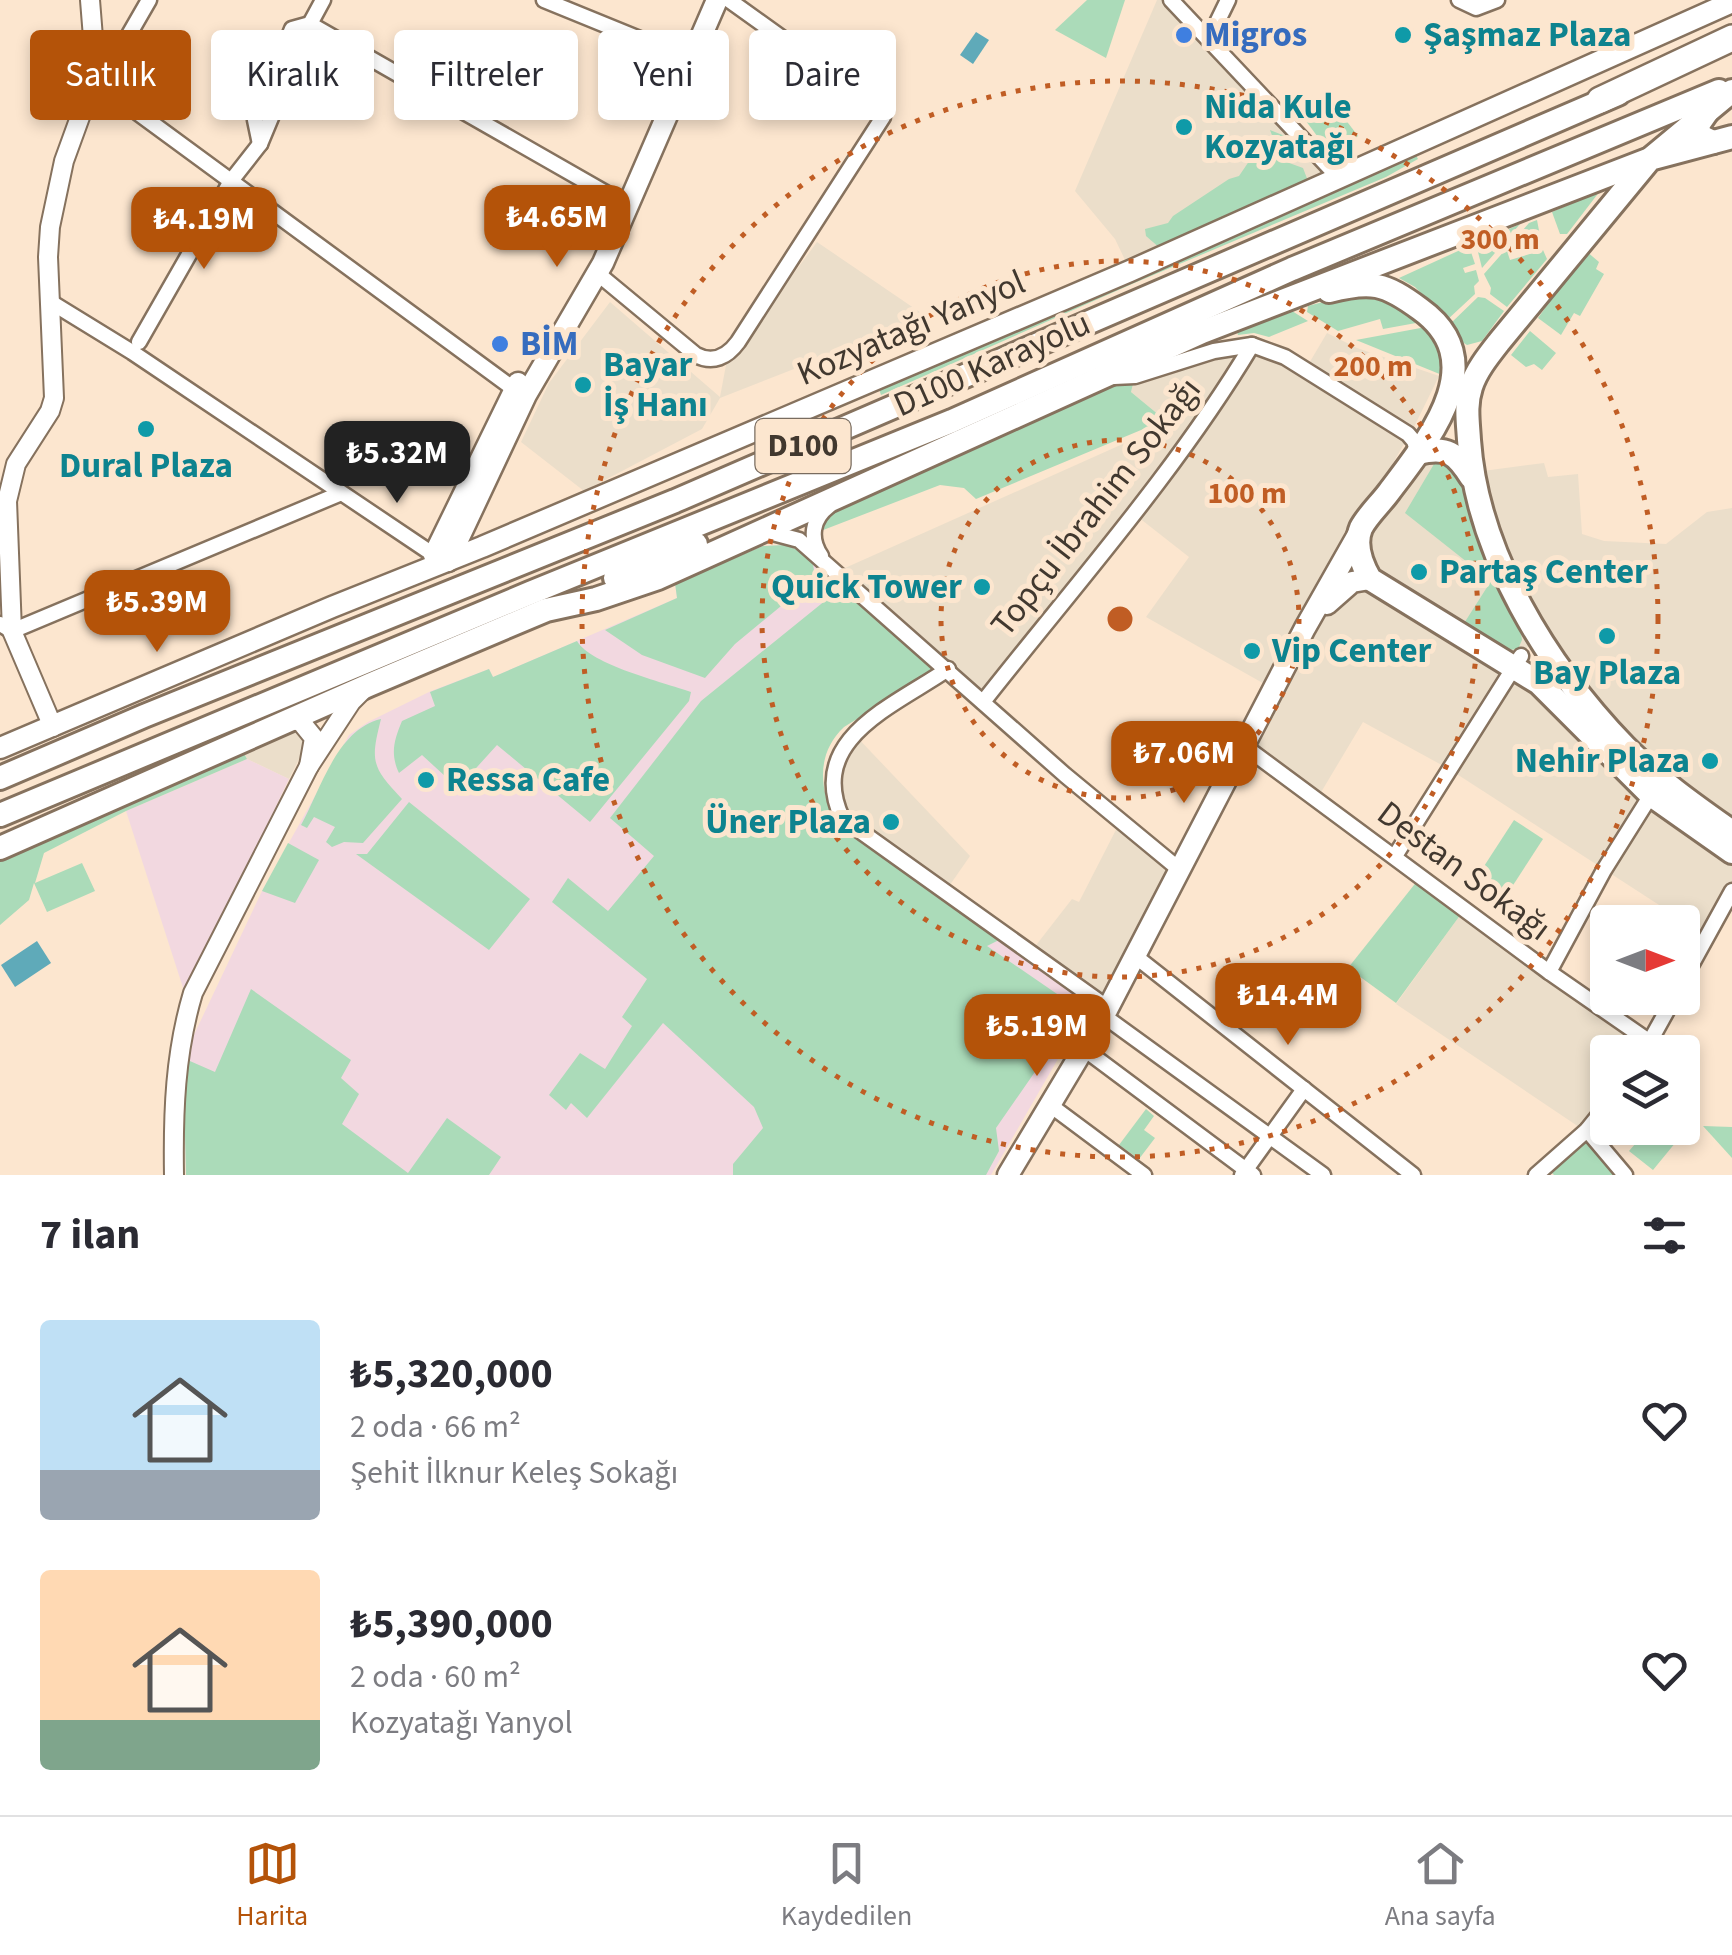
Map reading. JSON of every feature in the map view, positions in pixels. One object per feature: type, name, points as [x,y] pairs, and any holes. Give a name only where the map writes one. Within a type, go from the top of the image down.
[{"type":"highway","points":[[1600,100],[1732,38]]},
{"type":"main road","points":[[692,30],[706,0]]},
{"type":"main road","points":[[441,558],[531,385],[598,273],[717,0]]},
{"type":"main road","name":"Kozyatağı Yanyol","points":[[0,748],[441,558],[1130,270],[1732,2]]},
{"type":"main road","name":"D100 Karayolu","points":[[0,778],[675,501],[1600,100],[1732,52]]},
{"type":"main road","name":"D100 Karayolu","points":[[0,815],[952,421],[1292,268],[1732,88]]},
{"type":"main road","name":"D100","points":[[0,848],[98,802],[546,610],[658,578],[1202,332],[1650,158],[1732,88]]},
{"type":"main road","points":[[1710,108],[1698,125],[1700,136],[1723,139]]},
{"type":"main road","points":[[441,558],[514,389],[588,267],[652,120]]},
{"type":"main road","points":[[1723,139],[1650,158],[1498,342],[1478,372],[1466,405],[1474,480],[1492,548],[1528,615],[1562,669],[1629,750],[1676,793],[1732,832]]},
{"type":"main road","points":[[1282,304],[1354,285],[1376,284],[1395,291],[1427,314],[1451,346],[1464,354],[1479,355],[1498,342]]},
{"type":"main road","points":[[1008,1175],[1106,1012],[1305,628],[1361,529],[1418,452],[1454,388],[1456,367],[1451,346]]},
{"type":"main road","points":[[546,610],[808,494],[952,421]]},
{"type":"main road","points":[[1418,452],[1437,448],[1459,458],[1474,480]]},
{"type":"main road","points":[[1361,529],[1361,564],[1370,579],[1511,659],[1579,720],[1651,795],[1732,852]]},
{"type":"main road","points":[[1305,628],[1341,590],[1352,582],[1370,579]]},
{"type":"main road","points":[[1511,659],[1529,646],[1528,615]]},
{"type":"main road","points":[[0,837],[98,802]]},
{"type":"street","points":[[90,0],[93,30]]},
{"type":"street","points":[[130,30],[149,0]]},
{"type":"street","points":[[138,342],[231,180],[260,144],[323,0]]},
{"type":"street","points":[[544,0],[618,30]]},
{"type":"street","points":[[598,273],[699,356],[708,360],[722,357],[735,346],[884,117],[882,110],[728,0]]},
{"type":"street","points":[[1171,0],[1339,178]]},
{"type":"street","points":[[1208,40],[1228,0]]},
{"type":"street","points":[[1459,0],[1479,8],[1497,0]]},
{"type":"street","points":[[310,24],[618,200]]},
{"type":"street","points":[[54,727],[6,628],[8,460],[50,411],[54,398],[48,257],[64,160],[81,120]]},
{"type":"street","points":[[146,120],[514,389]]},
{"type":"street","points":[[49,301],[441,558]]},
{"type":"street","points":[[1252,345],[1286,357],[1408,434],[1418,452]]},
{"type":"street","name":"Topçu İbrahim Sokağı","points":[[1104,378],[1134,376],[1214,351],[1252,345]]},
{"type":"street","name":"Topçu İbrahim Sokağı","points":[[983,702],[1182,450],[1226,390],[1252,345]]},
{"type":"street","points":[[825,561],[816,548],[814,524],[820,512],[848,492]]},
{"type":"street","points":[[6,628],[339,494]]},
{"type":"street","points":[[756,532],[768,531],[800,540],[1128,829],[1180,870]]},
{"type":"street","points":[[1395,856],[1511,659]]},
{"type":"street","points":[[948,670],[852,733],[833,768],[835,803],[842,818],[1323,1175]]},
{"type":"street","points":[[309,766],[351,702],[369,685]]},
{"type":"street","points":[[174,1175],[173,1102],[182,1031],[193,993],[309,766],[314,738],[301,722],[290,719]]},
{"type":"street","name":"Destan Sokağı","points":[[1244,746],[1631,1035]]},
{"type":"street","points":[[1550,972],[1604,870],[1651,795]]},
{"type":"street","points":[[1700,950],[1732,892]]},
{"type":"street","points":[[1135,956],[1413,1175]]},
{"type":"street","points":[[1084,1049],[1247,1173],[1304,1088]]},
{"type":"street","points":[[1050,1105],[1144,1175]]},
{"type":"street","points":[[1536,1175],[1590,1126]]},
{"type":"street","points":[[1587,1130],[1625,1175]]},
{"type":"shaded area","points":[[1157,0],[1168,0],[1328,167],[1307,185],[1126,262],[1115,239],[1075,191]]},
{"type":"shaded area","points":[[817,242],[927,317],[720,398],[702,429],[584,491],[521,442],[549,383],[610,302],[720,397],[726,365]]},
{"type":"shaded area","points":[[1327,333],[1357,348],[1439,376],[1412,431],[1308,365]]},
{"type":"shaded area","points":[[1252,345],[1182,450],[982,693],[836,572],[1163,426],[1168,435],[1165,420],[1131,392],[1135,376]]},
{"type":"shaded area","points":[[1258,352],[1274,357],[1406,440],[1268,686],[1146,617],[1189,557],[1138,517],[1226,403]]},
{"type":"shaded area","points":[[1418,453],[1483,471],[1544,463],[1548,477],[1578,474],[1582,534],[1604,541],[1666,544],[1707,512],[1732,508],[1732,832],[1675,793],[1530,638],[1515,666],[1732,857],[1732,889],[1707,936],[1700,931],[1700,905],[1659,905],[1449,769],[1363,722],[1317,799],[1244,746],[1305,628],[1369,579],[1361,529]]},
{"type":"shaded area","points":[[785,545],[802,550],[847,593],[844,727],[833,737],[823,760],[822,789],[833,819],[1089,1005],[991,1175],[186,1175],[183,1058],[262,891],[349,735],[431,691],[489,669],[493,677],[677,598],[675,583],[763,546]]},
{"type":"shaded area","points":[[290,724],[309,739],[289,779],[247,759],[240,746]]},
{"type":"shaded area","points":[[853,733],[970,856],[945,892],[885,850],[835,803],[840,750]]},
{"type":"shaded area","points":[[247,759],[289,779],[186,997],[126,811]]},
{"type":"shaded area","points":[[1120,822],[1180,870],[1108,1008],[1030,953],[1072,899],[1079,902]]},
{"type":"shaded area","points":[[1461,914],[1590,998],[1590,1015],[1616,1015],[1647,1035],[1590,1035],[1590,1120],[1582,1129],[1396,1004]]},
{"type":"green space","points":[[1087,0],[1125,0],[1106,58],[1055,30]]},
{"type":"green space","points":[[1329,98],[1358,136],[1332,156],[1303,117]]},
{"type":"green space","points":[[1270,130],[1295,140],[1308,158],[1264,143],[1273,138]]},
{"type":"green space","points":[[1413,150],[1418,159],[1386,177],[881,395],[879,389],[917,370]]},
{"type":"green space","points":[[1256,151],[1303,168],[1308,181],[1161,249],[1146,236],[1145,229],[1168,223],[1173,216],[1239,176]]},
{"type":"green space","points":[[1600,191],[1567,234],[1560,234],[1552,212]]},
{"type":"green space","points":[[1537,220],[1541,241],[1507,251],[1510,260],[1543,250],[1547,259],[1507,307],[1490,294],[1484,274],[1529,223]]},
{"type":"green space","points":[[1520,224],[1482,268],[1476,244]]},
{"type":"green space","points":[[1469,246],[1475,264],[1463,268],[1465,273],[1476,270],[1479,281],[1474,286],[1475,294],[1447,320],[1415,287],[1399,278]]},
{"type":"green space","points":[[1586,251],[1599,262],[1596,269],[1604,274],[1580,316],[1574,313],[1561,335],[1538,318]]},
{"type":"green space","points":[[1360,292],[1391,297],[1417,318],[1416,323],[1383,329],[1380,319],[1338,331],[1307,312],[1308,306]]},
{"type":"green space","points":[[1478,297],[1504,311],[1482,341],[1467,345],[1459,340],[1450,324]]},
{"type":"green space","points":[[1292,311],[1308,321],[1269,337],[1254,333],[1238,335],[1236,328]]},
{"type":"green space","points":[[1426,327],[1440,347],[1442,375],[1356,340]]},
{"type":"green space","points":[[1530,331],[1556,353],[1542,370],[1534,364],[1526,367],[1511,355]]},
{"type":"green space","points":[[1135,376],[1131,392],[1165,420],[976,499],[964,488],[940,485],[818,532],[821,513],[1104,378]]},
{"type":"green space","points":[[1449,462],[1464,482],[1473,525],[1485,555],[1518,612],[1522,640],[1518,649],[1500,651],[1461,628],[1491,581],[1405,513],[1434,464]]},
{"type":"green space","points":[[785,545],[805,554],[813,563],[809,583],[735,644],[705,678],[642,655],[605,630],[677,598],[675,583],[763,546]]},
{"type":"green space","points":[[847,593],[938,669],[844,727],[835,737],[823,771],[833,819],[999,940],[987,946],[1060,996],[1066,1009],[1066,1027],[996,1128],[999,1151],[986,1175],[733,1175],[733,1164],[763,1128],[754,1107],[663,1023],[587,1118],[571,1103],[566,1110],[549,1095],[580,1053],[605,1069],[632,1026],[622,1017],[647,979],[552,902],[568,878],[608,911],[654,856],[610,818],[701,701],[826,600]]},
{"type":"green space","points":[[577,641],[612,665],[691,692],[689,701],[590,822],[497,745],[458,788],[422,755],[399,773],[394,753],[399,728],[402,721],[435,706],[430,692],[489,669],[493,677]]},
{"type":"green space","points":[[381,719],[375,745],[376,763],[402,799],[363,843],[344,842],[332,847],[326,842],[335,827],[314,817],[307,828],[301,825],[342,747],[366,725]]},
{"type":"green space","points":[[240,746],[247,759],[126,811],[44,853],[35,883],[82,863],[95,891],[47,912],[34,883],[29,900],[0,925],[0,854]]},
{"type":"green space","points":[[409,802],[530,899],[489,950],[356,854],[367,854]]},
{"type":"green space","points":[[1514,820],[1543,839],[1506,896],[1477,877]]},
{"type":"green space","points":[[288,843],[319,860],[295,903],[262,891]]},
{"type":"green space","points":[[1418,880],[1461,914],[1396,1003],[1348,968]]},
{"type":"green space","points":[[251,989],[351,1060],[341,1078],[359,1094],[342,1124],[408,1173],[447,1118],[501,1157],[489,1175],[186,1175],[183,1058],[215,1072]]},
{"type":"green space","points":[[1146,1109],[1154,1116],[1144,1130],[1155,1138],[1139,1159],[1119,1145]]},
{"type":"green space","points":[[1703,1126],[1732,1127],[1732,1158]]},
{"type":"green space","points":[[1586,1136],[1617,1175],[1554,1175],[1551,1172]]},
{"type":"green space","points":[[1634,1145],[1674,1145],[1653,1170],[1629,1151]]},
{"type":"water","points":[[976,32],[989,40],[973,64],[960,55]]},
{"type":"water","points":[[37,941],[51,963],[15,987],[1,965]]},
{"type":"place","name":"Migros","points":[[1184,35]]},
{"type":"place","name":"Şaşmaz Plaza","points":[[1403,35]]},
{"type":"place","name":"Nida Kule Kozyatağı","points":[[1184,127]]},
{"type":"place","name":"BİM","points":[[500,344]]},
{"type":"place","name":"Bayar İş Hanı","points":[[583,385]]},
{"type":"place","name":"Dural Plaza","points":[[146,429]]},
{"type":"place","name":"Partaş Center","points":[[1419,572]]},
{"type":"place","name":"Quick Tower","points":[[982,587]]},
{"type":"place","name":"Bay Plaza","points":[[1607,636]]},
{"type":"place","name":"Vip Center","points":[[1252,651]]},
{"type":"place","name":"Nehir Plaza","points":[[1710,761]]},
{"type":"place","name":"Ressa Cafe","points":[[426,780]]},
{"type":"place","name":"Üner Plaza","points":[[891,822]]}]
